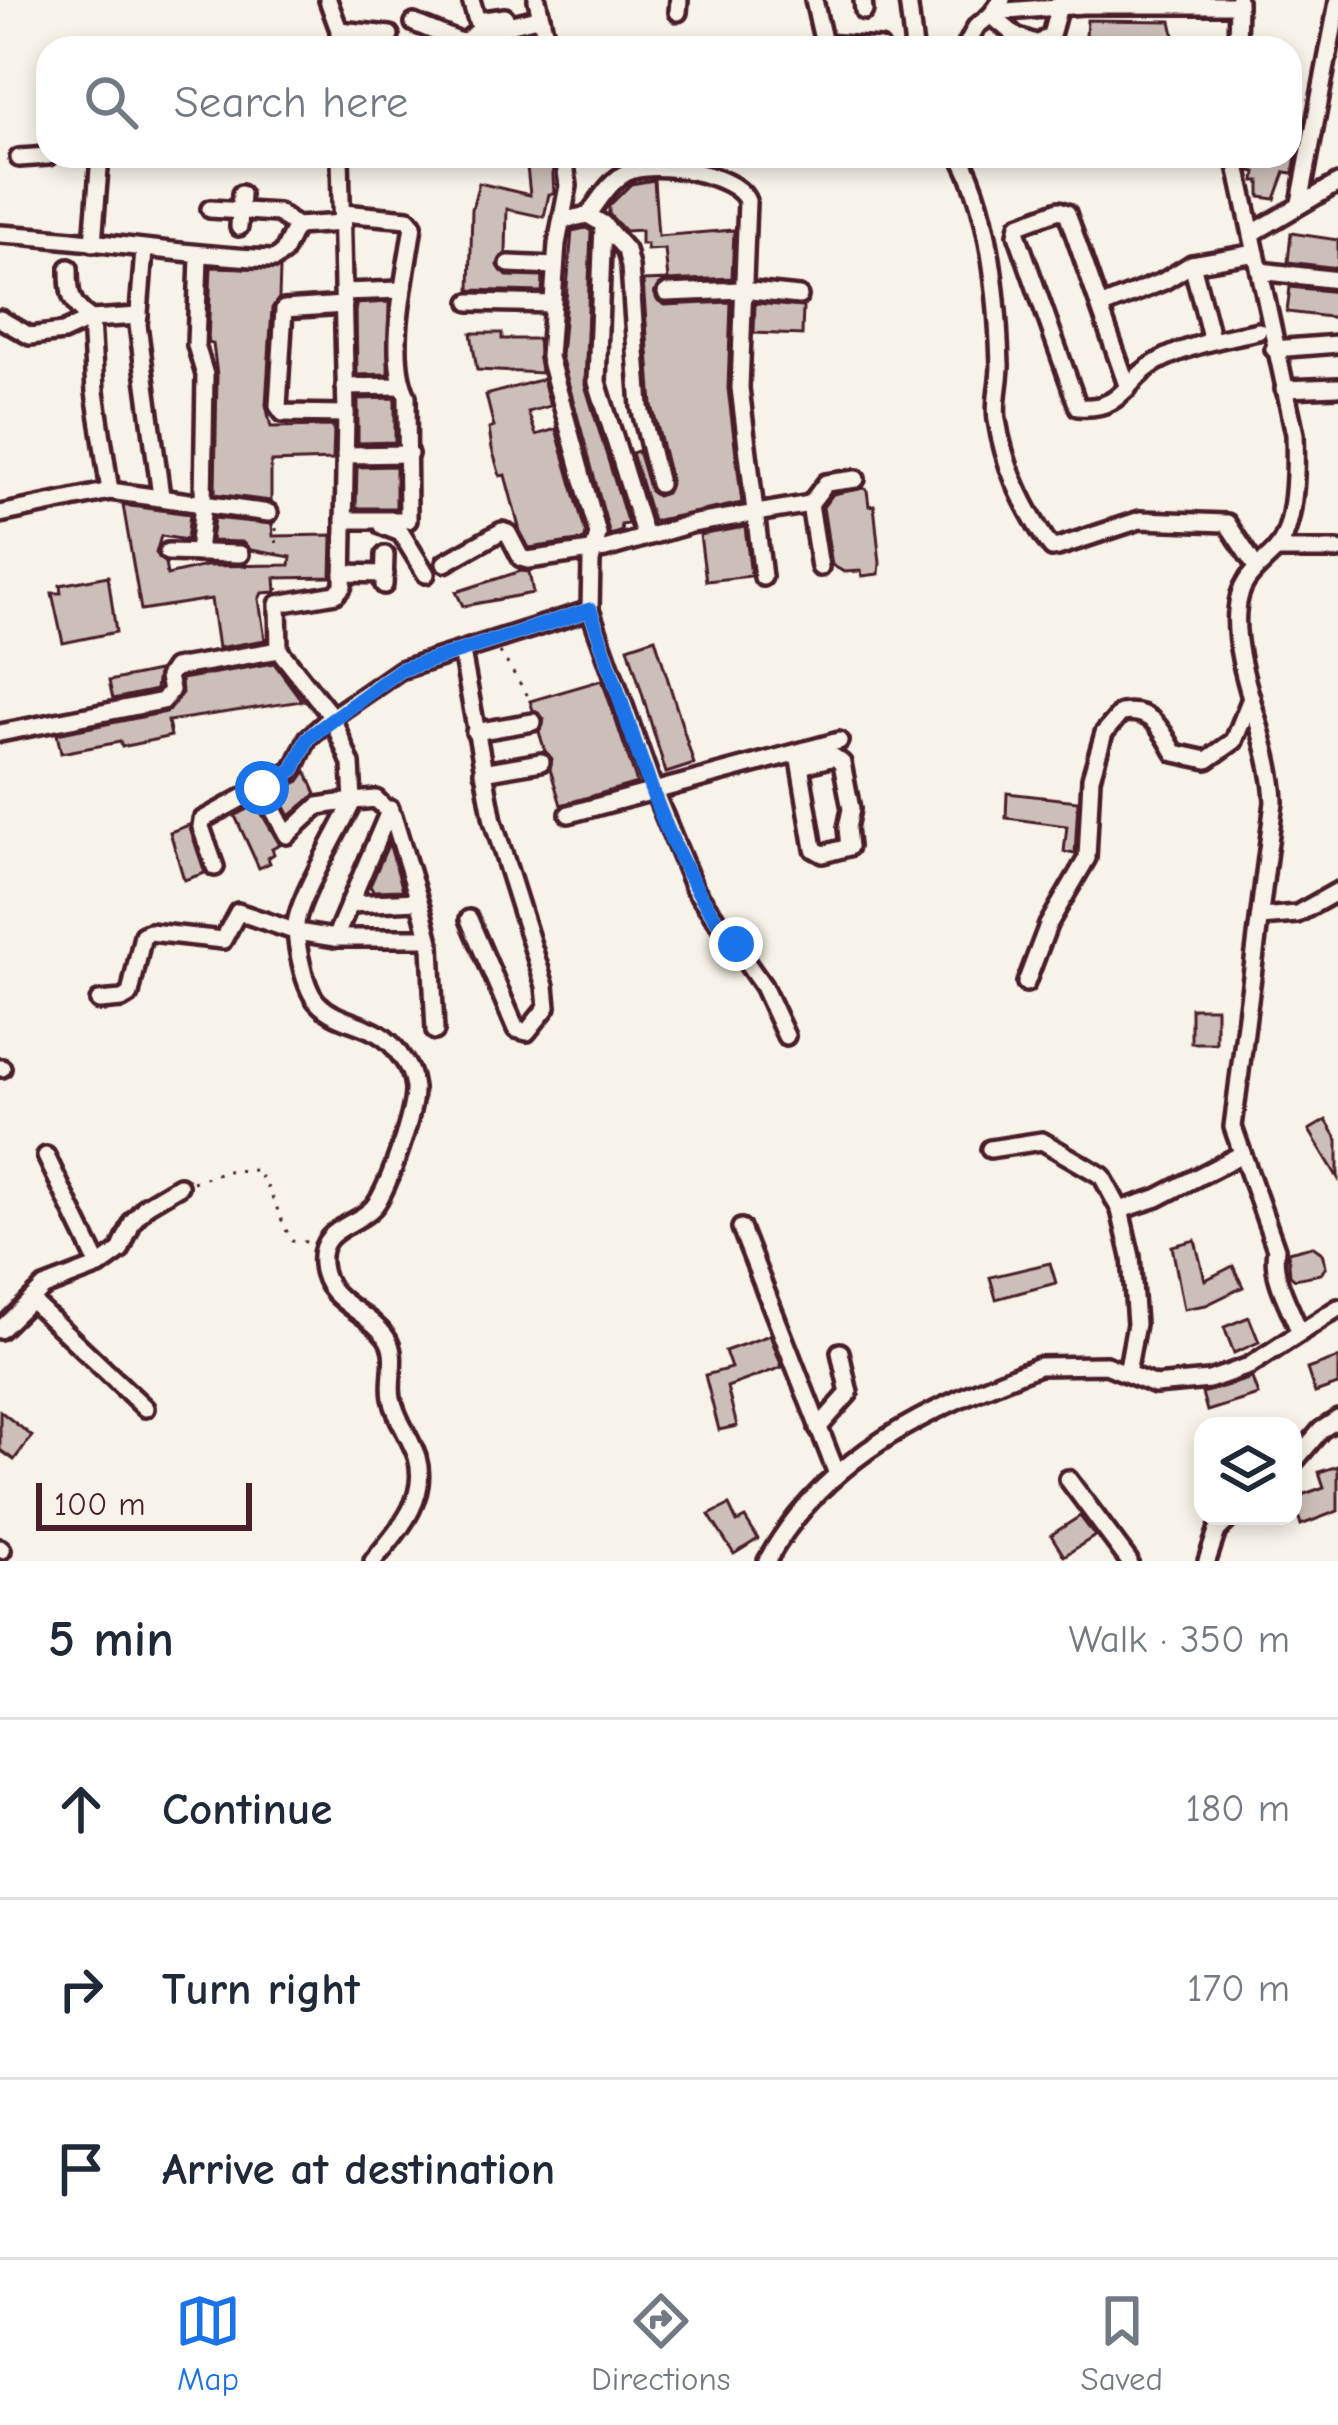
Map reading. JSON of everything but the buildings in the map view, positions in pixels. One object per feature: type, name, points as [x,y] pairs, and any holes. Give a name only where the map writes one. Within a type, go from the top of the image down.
[{"type":"street","points":[[328,0],[339,36]]},
{"type":"street","points":[[471,0],[477,21],[540,13]]},
{"type":"street","points":[[814,0],[822,36]]},
{"type":"street","points":[[908,0],[912,36]]},
{"type":"street","points":[[971,36],[1002,0]]},
{"type":"street","points":[[991,15],[1068,4],[1238,2],[1237,36]]},
{"type":"street","points":[[1300,203],[1338,2]]},
{"type":"street","points":[[1049,36],[1068,4]]},
{"type":"street","points":[[473,36],[540,13]]},
{"type":"street","points":[[492,36],[540,13]]},
{"type":"street","points":[[991,15],[1016,36]]},
{"type":"street","points":[[414,23],[446,36]]},
{"type":"street","points":[[339,30],[390,35]]},
{"type":"street","points":[[19,158],[36,157]]},
{"type":"street","points":[[93,244],[99,168]]},
{"type":"street","points":[[341,168],[346,414],[343,586],[336,594],[278,604],[279,650],[332,717],[351,764],[353,801],[300,914],[297,932],[306,985],[322,1007],[390,1038],[414,1084],[413,1102],[377,1204],[328,1238],[321,1260],[337,1298],[369,1318],[389,1340],[393,1355],[390,1392],[396,1417],[416,1456],[420,1479],[413,1508],[373,1561]]},
{"type":"street","points":[[566,168],[568,186],[555,266],[551,377],[598,534],[590,610],[694,888],[763,986],[787,1036]]},
{"type":"street","points":[[968,168],[988,242],[1000,367],[996,418],[1012,482],[1045,539],[1052,548],[1058,547],[1140,520],[1227,523],[1256,567]]},
{"type":"street","points":[[1237,168],[1295,434],[1297,472],[1291,511],[1277,550],[1242,583],[1236,620],[1256,720],[1268,749],[1274,802],[1233,1126],[1276,1249],[1279,1283],[1300,1333]]},
{"type":"street","points":[[646,537],[597,382],[596,219],[615,181],[637,169],[676,169],[730,181],[744,191],[747,201],[740,388],[763,577]]},
{"type":"street","points":[[1253,232],[1338,183]]},
{"type":"street","points":[[210,209],[278,213],[296,226],[343,218],[413,222],[401,290],[401,386],[406,396],[409,454],[407,521],[344,523]]},
{"type":"street","points":[[1129,388],[1067,213],[1059,210],[1019,225],[1017,234],[1078,406],[1109,403],[1129,388],[1158,361],[1212,341],[1258,332]]},
{"type":"street","points":[[564,220],[596,219],[626,250],[640,407],[659,484]]},
{"type":"street","points":[[0,234],[274,260],[283,253],[296,226]]},
{"type":"street","points":[[144,251],[139,316],[161,496]]},
{"type":"street","points":[[1100,307],[1192,264],[1256,253]]},
{"type":"street","points":[[198,553],[205,375],[196,345],[200,256]]},
{"type":"street","points":[[509,264],[555,266]]},
{"type":"street","points":[[1192,264],[1212,341]]},
{"type":"street","points":[[69,268],[68,292],[91,319],[94,392],[110,491]]},
{"type":"street","points":[[1260,272],[1338,280]]},
{"type":"street","points":[[346,414],[283,413],[278,406],[284,309],[401,290]]},
{"type":"street","points":[[666,293],[742,290],[799,296]]},
{"type":"street","points":[[470,302],[553,304]]},
{"type":"street","points":[[0,319],[30,336],[63,332],[91,319],[139,316]]},
{"type":"street","points":[[1274,349],[1338,344]]},
{"type":"street","points":[[345,387],[401,386]]},
{"type":"street","points":[[1284,389],[1338,387]]},
{"type":"street","points":[[345,455],[409,454]]},
{"type":"street","points":[[445,563],[502,531],[524,560],[810,504],[826,483],[856,478]]},
{"type":"street","points":[[0,514],[110,491],[269,513]]},
{"type":"street","points":[[810,504],[820,567]]},
{"type":"street","points":[[344,523],[397,528],[426,574]]},
{"type":"street","points":[[1277,550],[1338,550]]},
{"type":"street","points":[[168,552],[240,554]]},
{"type":"street","points":[[344,573],[384,579],[385,555]]},
{"type":"street","points":[[215,867],[202,820],[293,770],[308,738],[400,670],[590,610]]},
{"type":"street","points":[[0,733],[163,701],[172,690],[168,676],[174,668],[279,650]]},
{"type":"street","points":[[462,652],[493,820],[545,986],[547,1006],[527,1032],[515,1029],[469,919]]},
{"type":"street","points":[[1026,983],[1048,925],[1087,858],[1091,778],[1104,733],[1121,712],[1135,710],[1156,721],[1175,753],[1207,760],[1234,741],[1252,695]]},
{"type":"street","points":[[476,732],[533,722]]},
{"type":"street","points":[[800,759],[838,741]]},
{"type":"street","points":[[569,814],[800,759],[834,757],[842,763],[851,809],[845,849],[819,854],[814,849],[800,759]]},
{"type":"street","points":[[483,772],[541,762]]},
{"type":"street","points":[[262,788],[287,835],[318,806],[376,799],[390,809],[428,938],[435,1031]]},
{"type":"street","points":[[335,938],[390,809]]},
{"type":"street","points":[[1260,917],[1297,914],[1338,891]]},
{"type":"street","points":[[350,904],[418,901]]},
{"type":"street","points":[[99,1001],[130,994],[140,940],[150,932],[223,940],[238,912],[297,932],[335,938],[428,938]]},
{"type":"street","points":[[990,1149],[1042,1141],[1102,1176],[1120,1210],[1131,1257],[1136,1324],[1127,1373]]},
{"type":"street","points":[[1120,1210],[1157,1198],[1242,1154]]},
{"type":"street","points":[[46,1156],[99,1266]]},
{"type":"street","points":[[0,1330],[44,1287],[99,1266],[120,1251],[133,1221],[147,1205],[179,1186]]},
{"type":"street","points":[[741,1228],[837,1474]]},
{"type":"street","points":[[31,1300],[145,1408]]},
{"type":"street","points":[[773,1558],[814,1492],[944,1404],[1039,1366],[1106,1365],[1154,1385],[1222,1377],[1249,1366],[1338,1308]]},
{"type":"street","points":[[818,1428],[849,1393],[840,1352]]},
{"type":"street","points":[[1302,1452],[1338,1419]]},
{"type":"street","points":[[1068,1478],[1129,1561]]},
{"type":"street","points":[[1207,1561],[1224,1525]]},
{"type":"path","points":[[269,513],[277,532],[278,604]]},
{"type":"path","points":[[495,641],[528,696]]},
{"type":"path","points":[[179,1186],[225,1172],[256,1171],[270,1188],[292,1241],[328,1238]]},
{"type":"route","points":[[262,788],[293,770],[308,738],[332,717],[400,670],[590,610],[694,888],[709,915],[736,944]]}]
